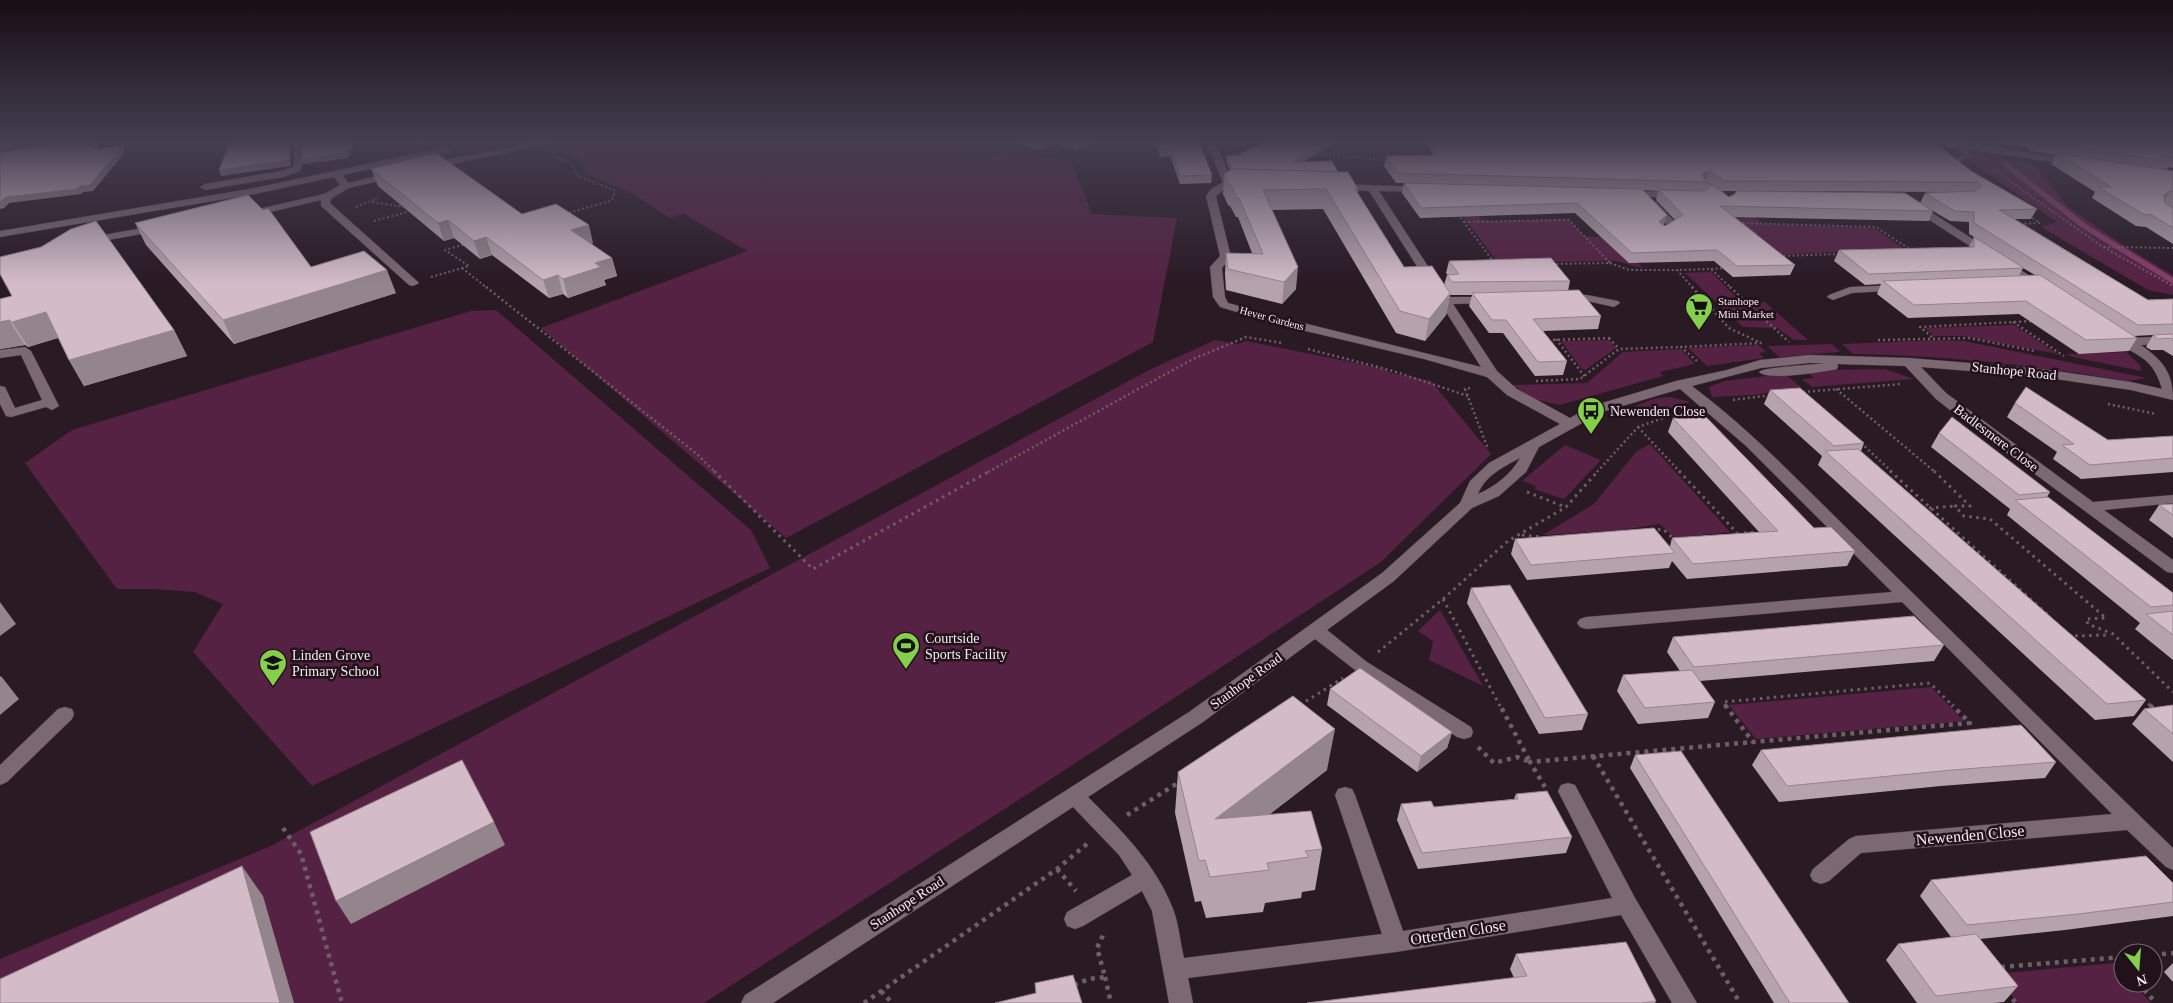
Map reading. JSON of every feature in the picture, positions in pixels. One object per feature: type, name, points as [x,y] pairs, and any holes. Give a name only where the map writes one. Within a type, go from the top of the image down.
[{"type":"street","points":[[0,234],[266,189]]},
{"type":"street","points":[[242,215],[327,196],[341,189]]},
{"type":"street","name":"Hever Gardens","points":[[1221,189],[1214,190],[1211,196],[1226,257],[1216,267],[1219,297],[1224,305],[1280,322],[1418,354],[1497,378]]},
{"type":"street","points":[[1373,189],[1497,378],[1512,392],[1570,424]]},
{"type":"street","points":[[1395,189],[1430,190]]},
{"type":"street","points":[[1613,193],[1691,195]]},
{"type":"street","points":[[1642,194],[1673,225],[1663,232]]},
{"type":"street","points":[[327,196],[326,204],[413,283]]},
{"type":"street","points":[[1922,198],[1903,198],[2051,293]]},
{"type":"street","points":[[72,244],[108,236],[176,226]]},
{"type":"street","points":[[2016,284],[2036,283]]},
{"type":"street","points":[[1833,297],[1850,290],[1909,288]]},
{"type":"street","points":[[1549,299],[1587,298],[1614,303]]},
{"type":"street","points":[[1446,301],[1502,300]]},
{"type":"street","points":[[2107,328],[2154,360],[2165,378],[2172,396]]},
{"type":"street","points":[[2129,342],[2173,340]]},
{"type":"street","points":[[0,354],[25,351],[51,404],[12,414],[0,390]]},
{"type":"street","name":"Stanhope Road","points":[[753,1003],[1196,717],[1388,577],[1467,505],[1494,493],[1521,469],[1532,447],[1597,409],[1680,384],[1732,373],[1821,369],[1852,362],[1909,362],[2042,373],[2131,386],[2172,396]]},
{"type":"street","name":"Badlesmere Close","points":[[1909,362],[1929,383],[1974,422],[2173,568]]},
{"type":"street","points":[[1680,384],[1706,403],[1751,443],[2130,821],[2173,861]]},
{"type":"street","points":[[1467,505],[1474,484],[1494,466],[1532,447]]},
{"type":"street","points":[[2089,507],[2173,499]]},
{"type":"street","points":[[1586,623],[1906,596]]},
{"type":"street","points":[[1316,631],[1361,666],[1464,732]]},
{"type":"street","points":[[0,777],[65,714]]},
{"type":"street","points":[[1568,791],[1627,905],[1685,1003]]},
{"type":"street","points":[[1074,795],[1107,828],[1146,878],[1163,910],[1181,1003]]},
{"type":"street","points":[[1345,795],[1396,942]]},
{"type":"street","name":"Newenden Close","points":[[1821,875],[1856,845],[2130,821]]},
{"type":"street","points":[[1084,914],[1146,878]]},
{"type":"street","name":"Otterden Close","points":[[1175,969],[1396,942],[1627,905]]},
{"type":"path","points":[[564,214],[610,200],[614,197],[614,190],[611,189]]},
{"type":"path","points":[[2022,189],[2103,247],[2173,286]]},
{"type":"path","points":[[336,214],[379,198]]},
{"type":"path","points":[[352,228],[419,209],[371,202]]},
{"type":"path","points":[[1728,212],[1762,239]]},
{"type":"path","points":[[2023,229],[2015,224],[2040,223],[2024,213]]},
{"type":"path","points":[[1496,265],[1464,222],[1569,220],[1610,263]]},
{"type":"path","points":[[1742,223],[1876,227],[1913,252],[1903,252]]},
{"type":"path","points":[[413,283],[469,266],[445,250],[472,242]]},
{"type":"path","points":[[2103,247],[2173,248]]},
{"type":"path","points":[[1775,250],[1781,256]]},
{"type":"path","points":[[1775,256],[1847,254]]},
{"type":"path","points":[[1544,264],[1610,263],[1629,270],[1731,268]]},
{"type":"path","points":[[462,268],[697,454],[813,569],[1192,359],[1246,337],[1286,344]]},
{"type":"path","points":[[1711,269],[1792,344]]},
{"type":"path","points":[[1492,458],[1465,389],[1497,378],[1580,379],[1619,349],[1762,343],[1729,328],[1677,270]]},
{"type":"path","points":[[2139,300],[2155,299],[2161,303]]},
{"type":"path","points":[[1932,338],[1920,327],[2041,321]]},
{"type":"path","points":[[2013,322],[2066,357]]},
{"type":"path","points":[[1540,340],[1611,338],[1619,349]]},
{"type":"path","points":[[1556,339],[1585,377]]},
{"type":"path","points":[[1681,347],[1702,366]]},
{"type":"path","points":[[1304,348],[1393,371],[1468,396]]},
{"type":"path","points":[[1806,398],[1799,392],[1929,383]]},
{"type":"path","points":[[1836,388],[1948,483],[1970,506],[1929,508]]},
{"type":"path","points":[[1296,708],[1361,666],[1443,599],[1508,541],[1566,507],[1638,427],[1706,403],[1780,394]]},
{"type":"path","points":[[2107,404],[2164,415]]},
{"type":"path","points":[[1638,427],[1738,534]]},
{"type":"path","points":[[1859,441],[1929,508],[2050,617]]},
{"type":"path","points":[[1955,506],[1964,516],[1990,519],[2106,618],[2086,619],[2088,624],[2113,634],[2173,692]]},
{"type":"path","points":[[1644,530],[1663,529],[1674,540],[1684,539]]},
{"type":"path","points":[[1729,535],[1757,532]]},
{"type":"path","points":[[1521,534],[1548,538]]},
{"type":"path","points":[[1443,599],[1530,762]]},
{"type":"path","points":[[2064,629],[2078,642]]},
{"type":"path","points":[[2071,636],[2113,634]]},
{"type":"path","points":[[1464,732],[1494,762],[1517,758],[1530,762],[1970,723],[1930,683],[1723,702],[1753,742]]},
{"type":"path","points":[[2141,697],[2162,716]]},
{"type":"path","points":[[1593,756],[1740,1003]]},
{"type":"path","points":[[864,1003],[1057,869],[1107,828],[1189,776]]},
{"type":"path","points":[[283,828],[301,854],[342,1003]]},
{"type":"path","points":[[1057,869],[1084,914],[1106,928],[1097,948],[1111,1003]]},
{"type":"path","points":[[1997,967],[2113,958]]},
{"type":"path","points":[[1072,986],[1089,979],[1105,977]]},
{"type":"path","points":[[2005,989],[2016,1003]]},
{"type":"path","points":[[881,991],[892,1003]]},
{"type":"path","points":[[2147,993],[2156,1003]]},
{"type":"shaded area","points":[[621,189],[1082,189],[1092,214],[1177,218],[1153,342],[786,538],[541,328],[747,251],[684,214],[670,218],[635,195]]},
{"type":"shaded area","points":[[2010,189],[2054,189],[2067,206],[2123,245],[2173,275],[2173,295],[2148,290],[2041,227],[2057,222]]},
{"type":"shaded area","points":[[1446,194],[1461,195],[1483,221],[1568,219],[1584,236],[1612,238],[1643,268],[1616,261],[1498,263]]},
{"type":"shaded area","points":[[1727,209],[1745,209],[1763,224],[1874,228],[1905,249],[1753,256]]},
{"type":"shaded area","points":[[1711,272],[1741,302],[1765,302],[1808,340],[1794,340],[1777,328],[1743,327],[1685,273]]},
{"type":"shaded area","name":"Linden Grove Primary School","points":[[496,310],[751,530],[770,568],[312,786],[193,652],[223,604],[195,592],[117,589],[25,463],[72,430],[471,311]]},
{"type":"shaded area","points":[[2014,325],[2058,354],[1963,336],[1934,336],[1925,328]]},
{"type":"shaded area","name":"Courtside Sports Facility","points":[[1215,340],[1238,344],[1246,341],[1385,369],[1391,373],[1431,381],[1491,454],[1381,562],[1051,779],[704,1003],[0,1003],[0,959],[271,846],[1149,370]]},
{"type":"shaded area","points":[[1609,340],[1616,348],[1585,370],[1582,369],[1561,341]]},
{"type":"shaded area","points":[[1939,340],[1964,341],[2147,378],[2128,381],[1990,362],[1853,354],[1842,344]]},
{"type":"shaded area","points":[[1832,344],[1840,352],[1779,357],[1767,346]]},
{"type":"shaded area","points":[[1758,345],[1766,352],[1759,353],[1764,358],[1707,366],[1688,348]]},
{"type":"shaded area","points":[[1681,349],[1695,364],[1660,372],[1663,376],[1559,405],[1533,399],[1513,385],[1587,383],[1623,352]]},
{"type":"shaded area","points":[[2126,352],[2140,365],[2141,371],[2066,354]]},
{"type":"shaded area","points":[[1885,369],[1914,379],[1812,387],[1802,379],[1814,378],[1807,372],[1823,370]]},
{"type":"shaded area","points":[[1785,374],[1802,388],[1753,395],[1712,397],[1709,387],[1725,381]]},
{"type":"shaded area","points":[[1670,397],[1690,402],[1657,413],[1635,406],[1656,398]]},
{"type":"shaded area","points":[[1650,444],[1730,532],[1675,538],[1660,524],[1622,530],[1543,535],[1594,504],[1636,452]]},
{"type":"shaded area","points":[[1565,445],[1601,460],[1564,499],[1534,489],[1536,486],[1522,481]]},
{"type":"shaded area","points":[[1440,610],[1483,686],[1429,660],[1433,641],[1418,631]]},
{"type":"shaded area","points":[[1931,687],[1964,721],[1756,739],[1729,705]]},
{"type":"shaded area","points":[[2113,963],[2113,993],[2142,993],[2151,1003],[2018,1003],[1995,974]]},
{"type":"building","points":[[0,189],[78,189],[6,197],[0,202]]},
{"type":"building","points":[[396,189],[486,189],[522,214],[556,204],[589,225],[571,230],[612,258],[595,263],[601,267],[563,279],[558,275],[543,280],[486,237],[474,241],[448,220],[438,223]]},
{"type":"building","points":[[1233,189],[1358,189],[1355,189],[1404,267],[1432,266],[1450,293],[1429,319],[1400,311],[1326,189],[1263,190],[1298,267],[1284,282],[1228,269],[1226,253],[1263,254],[1239,198],[1237,198]]},
{"type":"building","points":[[1408,189],[1642,189],[1667,215],[1659,222],[1665,226],[1683,215],[1659,190],[1704,191],[1707,189],[1718,189],[1729,197],[1735,194],[1736,191],[1905,193],[1933,211],[1720,206],[1795,265],[1737,266],[1717,250],[1632,253],[1577,203],[1421,208]]},
{"type":"building","points":[[1978,189],[2002,189],[2037,209],[1999,210],[2148,300],[2173,299],[2173,324],[2138,325],[1974,223],[1974,212],[1955,211],[1925,193],[1975,191]]},
{"type":"building","points":[[2101,189],[2173,189],[2173,191],[2164,195],[2165,203],[2173,208],[2173,228],[2152,215],[2143,214]]},
{"type":"building","points":[[248,195],[263,210],[268,208],[311,267],[364,251],[387,270],[223,320],[135,223]]},
{"type":"building","points":[[96,221],[174,330],[69,360],[46,312],[12,322],[9,320],[0,322],[0,299],[12,296],[0,274],[0,257],[41,247],[71,229]]},
{"type":"building","points":[[1974,237],[2024,268],[1869,274],[1839,250],[1974,247]]},
{"type":"building","points":[[1551,258],[1570,281],[1452,282],[1447,275],[1459,274],[1449,261]]},
{"type":"building","points":[[2040,275],[2137,338],[2086,340],[2026,301],[1914,305],[1883,281]]},
{"type":"building","points":[[1579,290],[1601,316],[1533,319],[1567,361],[1538,362],[1506,320],[1492,320],[1472,293]]},
{"type":"building","points":[[2173,334],[2173,340],[2170,338],[2158,339],[2153,335]]},
{"type":"building","points":[[2026,387],[2108,440],[2173,436],[2173,458],[2090,465],[2062,445],[2074,444],[2015,403]]},
{"type":"building","points":[[1800,388],[1864,443],[1834,446],[1770,390]]},
{"type":"building","points":[[1705,416],[1814,528],[1831,527],[1855,551],[1693,564],[1672,538],[1778,531],[1673,418]]},
{"type":"building","points":[[1952,417],[2050,492],[2019,495],[1939,433]]},
{"type":"building","points":[[1858,449],[2146,700],[2107,704],[1825,451]]},
{"type":"building","points":[[2048,497],[2173,593],[2173,605],[2151,607],[2015,500]]},
{"type":"building","points":[[2173,504],[2173,515],[2159,505]]},
{"type":"building","points":[[1654,528],[1675,553],[1531,565],[1515,539]]},
{"type":"building","points":[[1510,585],[1588,714],[1545,718],[1471,588]]},
{"type":"building","points":[[2173,611],[2173,635],[2146,614]]},
{"type":"building","points":[[1914,616],[1944,645],[1694,667],[1673,637]]},
{"type":"building","points":[[1360,668],[1452,732],[1421,756],[1330,689]]},
{"type":"building","points":[[1692,670],[1715,702],[1645,708],[1623,675]]},
{"type":"building","points":[[1293,696],[1335,729],[1215,819],[1311,811],[1322,849],[1305,851],[1309,857],[1267,863],[1269,870],[1210,877],[1205,860],[1199,861],[1178,772]]},
{"type":"building","points":[[2173,705],[2173,734],[2144,709]]},
{"type":"building","points":[[2021,725],[2056,762],[1787,786],[1761,750]]},
{"type":"building","points":[[1681,751],[1849,1003],[1790,1003],[1635,755]]},
{"type":"building","points":[[462,760],[494,822],[336,901],[310,832]]},
{"type":"building","points":[[1547,791],[1572,837],[1422,853],[1401,804],[1431,801],[1434,807],[1518,799],[1516,794]]},
{"type":"building","points":[[2146,856],[2173,883],[2173,902],[1967,925],[1931,880]]},
{"type":"building","points":[[242,866],[280,1003],[0,1003],[0,979]]},
{"type":"building","points":[[1976,934],[2018,986],[1936,996],[1898,944]]},
{"type":"building","points":[[1626,942],[1656,1001],[1640,1003],[1307,1003],[1527,976],[1516,954]]},
{"type":"building","points":[[1073,975],[1082,1003],[995,1003],[1036,993],[1035,983]]},
{"type":"waterway","points":[[2037,189],[2084,226],[2173,281]]},
{"type":"place","name":"Stanhope Mini Market","points":[[1699,331]]},
{"type":"place","name":"Newenden Close","points":[[1591,435]]},
{"type":"place","name":"Courtside Sports Facility","points":[[906,670]]},
{"type":"place","name":"Linden Grove Primary School","points":[[273,687]]}]
